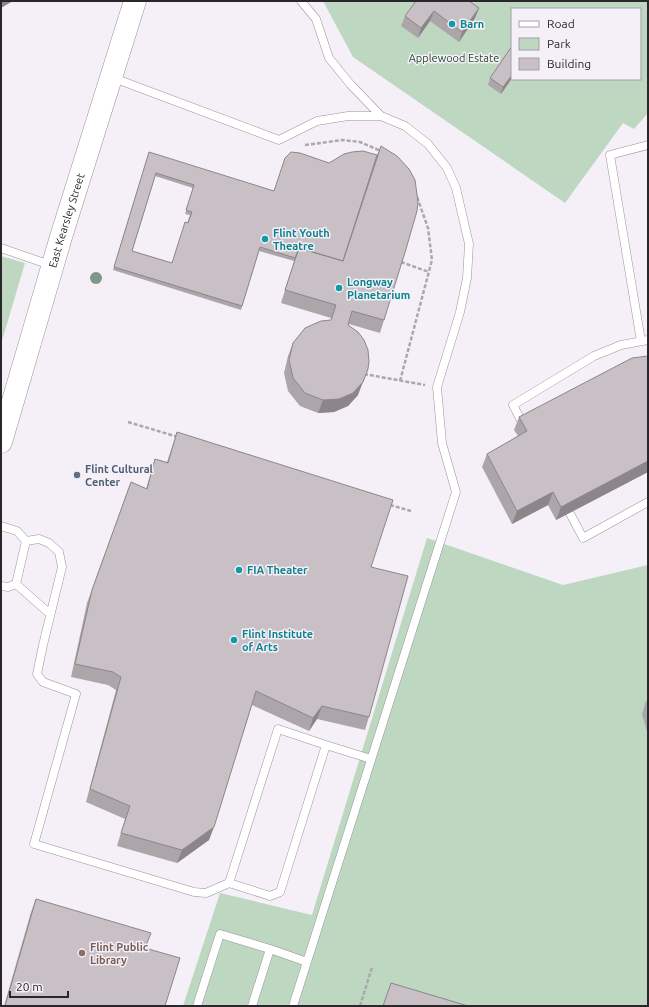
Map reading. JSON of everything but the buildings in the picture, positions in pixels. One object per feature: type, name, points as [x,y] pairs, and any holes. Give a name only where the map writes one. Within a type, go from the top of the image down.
[{"type":"street","name":"East Kearsley Street","points":[[1,442],[4,421],[54,266],[61,237],[135,1]]},
{"type":"lane","points":[[293,1006],[456,492],[442,443],[436,387],[460,312],[467,278],[469,244],[456,188],[448,168],[428,144],[405,126],[381,116],[351,86],[329,58],[316,19],[301,1]]},
{"type":"lane","points":[[111,77],[279,140],[317,121],[348,116],[381,116]]},
{"type":"lane","points":[[528,433],[513,405],[594,356],[621,345],[645,341],[610,155],[648,145]]},
{"type":"lane","points":[[1,248],[54,266]]},
{"type":"lane","points":[[560,494],[582,538],[648,502]]},
{"type":"lane","points":[[1,526],[17,531],[26,540],[39,539],[49,543],[59,552],[62,567],[37,674],[43,682],[76,694],[34,844],[194,892],[206,893],[229,883],[270,896],[280,892],[326,745]]},
{"type":"lane","points":[[16,584],[26,540]]},
{"type":"lane","points":[[1,586],[8,587],[16,584]]},
{"type":"lane","points":[[16,584],[50,614]]},
{"type":"lane","points":[[229,883],[278,729],[371,759]]},
{"type":"lane","points":[[197,1006],[220,934],[307,962]]},
{"type":"lane","points":[[252,1006],[270,949]]},
{"type":"path","points":[[305,145],[343,140],[360,142],[382,151]]},
{"type":"path","points":[[400,381],[432,260],[431,244],[423,213],[414,190]]},
{"type":"path","points":[[402,262],[430,272]]},
{"type":"path","points":[[364,374],[436,387]]},
{"type":"path","points":[[128,422],[183,439]]},
{"type":"path","points":[[390,504],[410,511]]},
{"type":"path","points":[[360,1006],[372,967]]},
{"type":"green space","name":"Applewood Estate","points":[[323,1],[648,1],[648,113],[634,129],[623,123],[565,203],[353,57]]},
{"type":"green space","points":[[1,256],[25,263],[1,344]]},
{"type":"green space","points":[[427,538],[563,585],[648,565],[648,1006],[183,1006],[220,893],[312,915]]},
{"type":"place","name":"Barn","points":[[452,24]]},
{"type":"place","name":"Flint Youth Theatre","points":[[265,239]]},
{"type":"place","name":"Longway Planetarium","points":[[339,288]]},
{"type":"place","name":"Flint Cultural Center","points":[[77,475]]},
{"type":"place","name":"FIA Theater","points":[[239,570]]},
{"type":"place","name":"Flint Institute of Arts","points":[[234,640]]},
{"type":"place","name":"Flint Public Library","points":[[82,953]]}]
